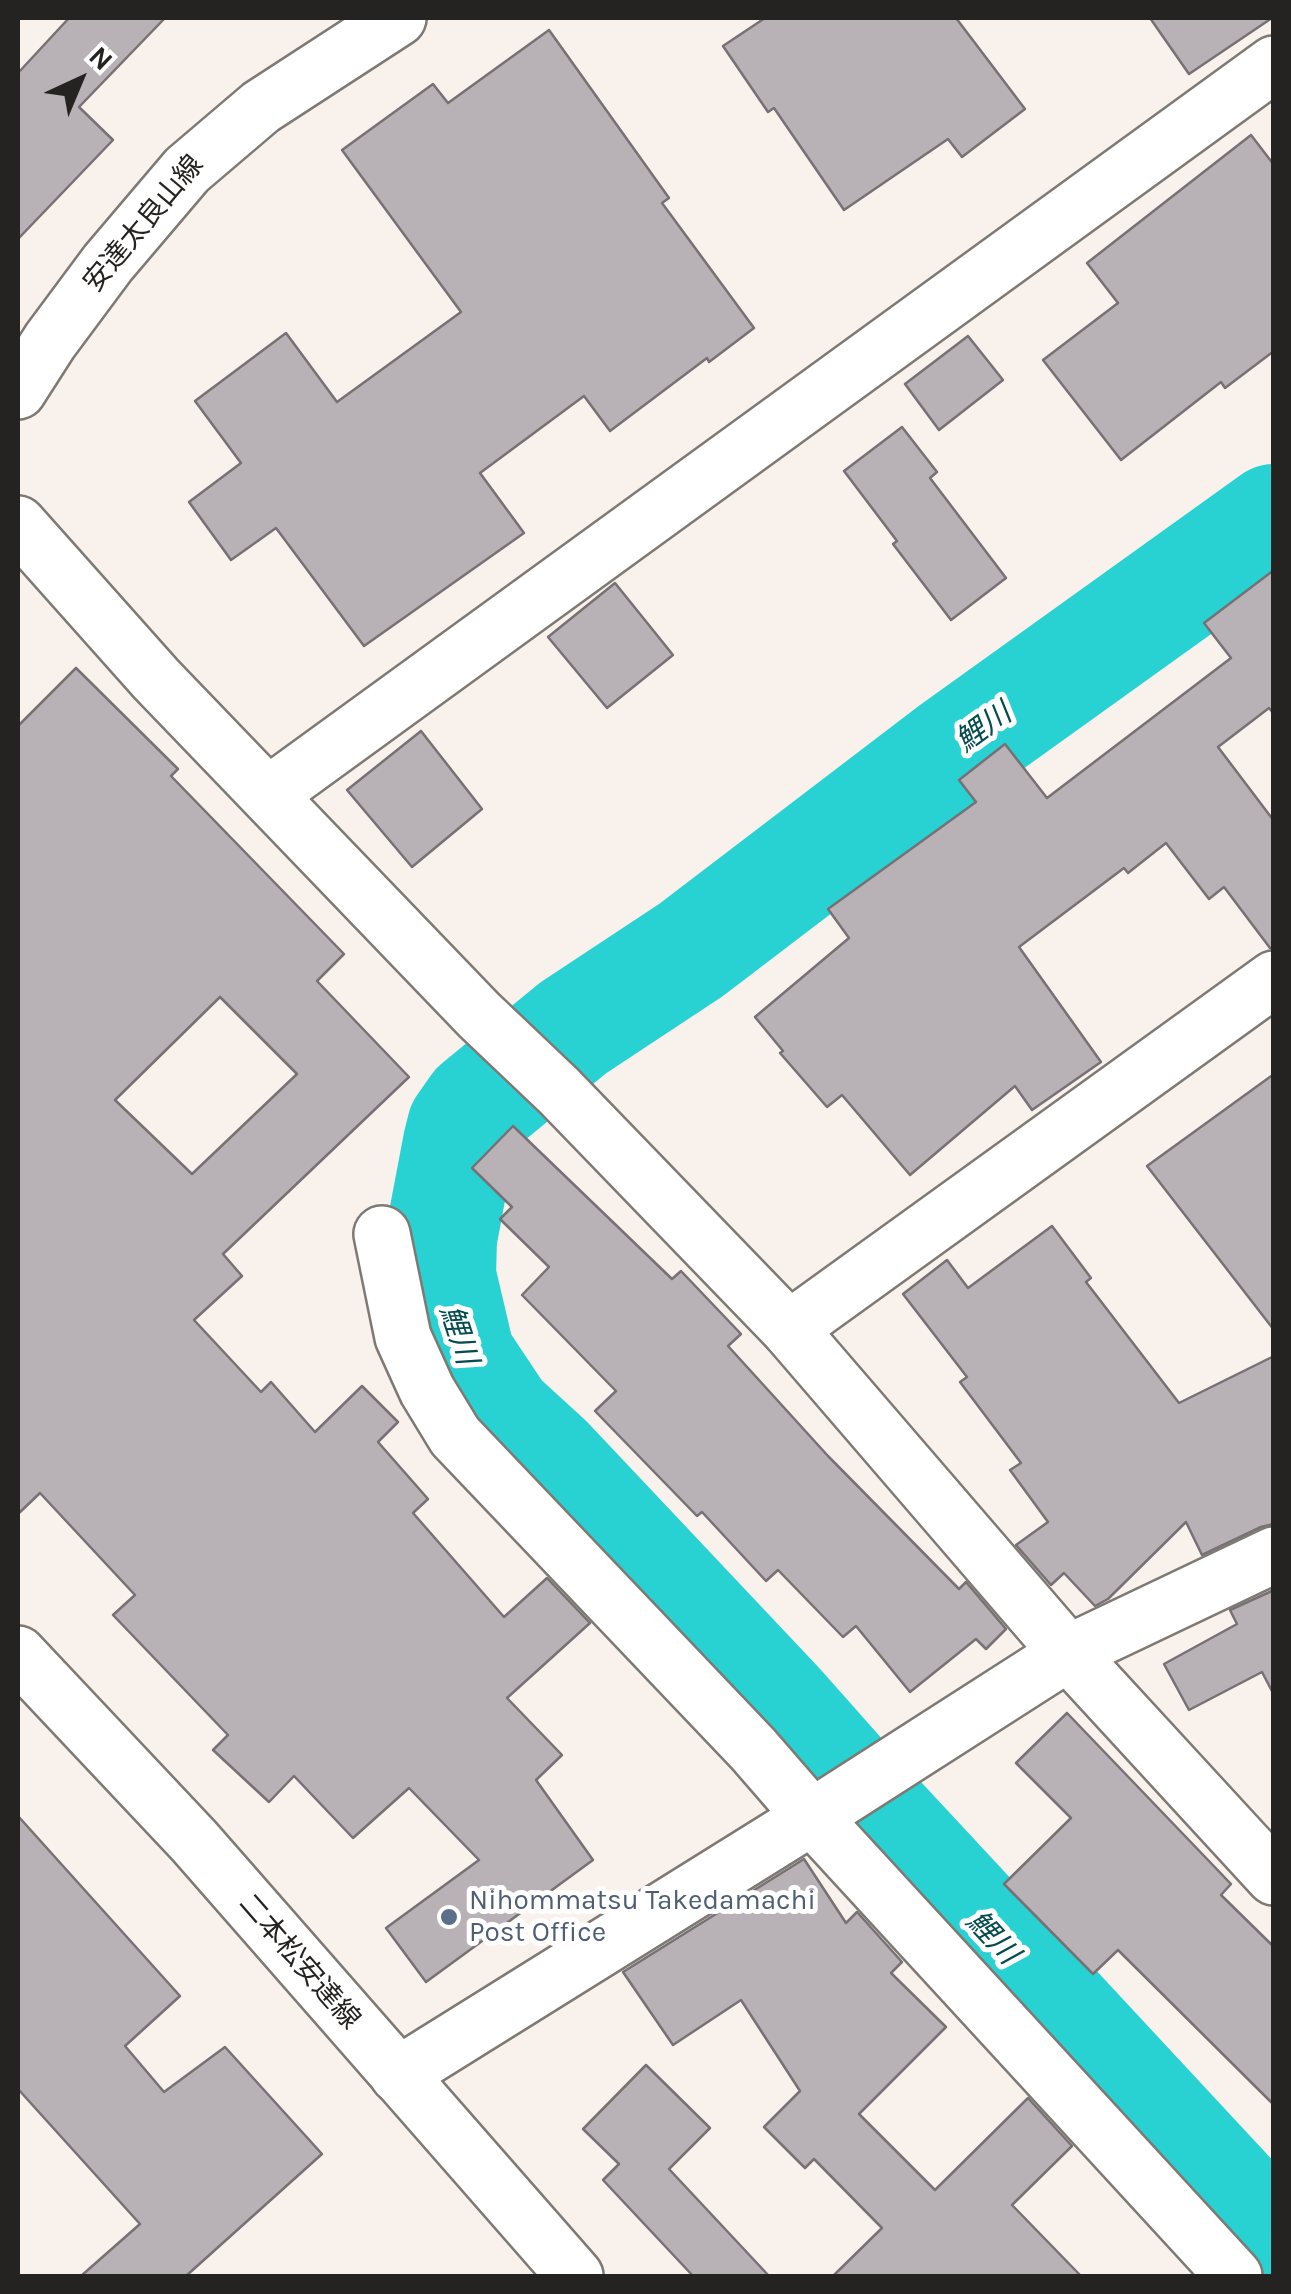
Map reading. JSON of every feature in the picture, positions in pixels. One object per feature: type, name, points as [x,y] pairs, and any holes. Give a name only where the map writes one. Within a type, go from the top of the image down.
[{"type":"street","name":"安達太良山線","points":[[18,391],[108,262],[197,159],[260,107],[398,18]]},
{"type":"street","points":[[268,795],[1274,64]]},
{"type":"street","points":[[18,524],[268,795],[789,1329],[1068,1653],[1274,1877]]},
{"type":"street","points":[[789,1329],[1274,979]]},
{"type":"street","points":[[382,1234],[404,1337],[428,1390],[456,1436],[817,1814],[1234,2276]]},
{"type":"street","points":[[398,2075],[1068,1653],[1274,1556]]},
{"type":"street","name":"二本松安達線","points":[[18,1654],[194,1841],[575,2276]]},
{"type":"building","points":[[69,18],[165,18],[79,107],[113,140],[18,239],[18,73]]},
{"type":"building","points":[[765,18],[956,18],[1025,109],[962,157],[948,139],[844,210],[774,108],[768,112],[723,46]]},
{"type":"building","points":[[1150,18],[1272,18],[1189,74]]},
{"type":"building","points":[[549,30],[669,198],[662,203],[754,328],[610,431],[584,396],[480,473],[524,533],[364,646],[276,528],[231,560],[189,502],[241,463],[195,401],[286,333],[337,402],[461,312],[342,150],[433,84],[448,103]]},
{"type":"building","points":[[1251,135],[1274,165],[1274,351],[1225,388],[1221,382],[1121,460],[1043,360],[1118,303],[1087,263]]},
{"type":"building","points":[[968,336],[1003,380],[939,430],[905,384]]},
{"type":"building","points":[[902,427],[937,472],[930,478],[1006,578],[951,620],[844,471]]},
{"type":"building","points":[[1274,570],[1274,714],[1269,708],[1218,747],[1274,821],[1274,948],[1270,948],[1224,887],[1209,899],[1166,843],[1128,873],[1124,868],[1019,947],[1101,1062],[1032,1110],[1015,1086],[910,1175],[842,1095],[827,1107],[755,1017],[849,938],[828,909],[976,802],[959,780],[1005,744],[1047,798],[1231,658],[1204,623]]},
{"type":"building","points":[[615,583],[673,655],[607,708],[548,637]]},
{"type":"building","points":[[76,668],[178,769],[171,776],[344,954],[317,981],[409,1077],[223,1254],[242,1276],[194,1320],[261,1392],[271,1382],[315,1432],[362,1386],[398,1422],[378,1442],[428,1499],[413,1513],[504,1617],[547,1578],[590,1623],[507,1698],[562,1755],[536,1780],[593,1860],[426,1982],[386,1928],[479,1860],[409,1788],[353,1838],[294,1776],[269,1802],[213,1750],[228,1735],[113,1615],[135,1595],[40,1493],[18,1514],[18,726]],"holes":[[[220,997],[297,1074],[192,1174],[115,1100]]]},
{"type":"building","points":[[421,731],[482,809],[412,867],[347,790]]},
{"type":"building","points":[[1274,1074],[1274,1330],[1147,1166]]},
{"type":"building","points":[[513,1126],[672,1279],[681,1271],[741,1334],[728,1346],[828,1456],[959,1589],[966,1582],[1006,1629],[986,1649],[976,1639],[910,1692],[856,1626],[843,1637],[778,1570],[766,1581],[702,1512],[697,1516],[595,1411],[616,1391],[522,1295],[549,1267],[500,1219],[512,1207],[472,1168]]},
{"type":"building","points":[[1052,1226],[1091,1278],[1086,1282],[1179,1403],[1274,1356],[1274,1524],[1202,1555],[1186,1522],[1108,1599],[1095,1606],[1064,1573],[1051,1585],[1016,1545],[1048,1522],[1010,1470],[1021,1463],[960,1382],[967,1377],[903,1294],[947,1260],[968,1288]]},
{"type":"building","points":[[1274,1590],[1274,1695],[1262,1672],[1189,1710],[1164,1664],[1237,1624],[1230,1610]]},
{"type":"building","points":[[1067,1713],[1231,1884],[1221,1895],[1274,1947],[1274,2105],[1118,1950],[1093,1974],[1004,1884],[1071,1818],[1016,1763]]},
{"type":"building","points":[[18,1816],[180,1996],[125,2046],[164,2092],[225,2047],[322,2154],[186,2276],[81,2276],[140,2224],[18,2089]]},
{"type":"building","points":[[804,1859],[846,1923],[857,1912],[902,1962],[891,1973],[946,2027],[859,2114],[935,2190],[1028,2098],[1072,2146],[1012,2205],[1081,2276],[833,2276],[882,2228],[814,2159],[805,2168],[764,2127],[800,2091],[741,2000],[673,2045],[623,1972]]},
{"type":"building","points":[[646,2065],[710,2128],[669,2169],[769,2276],[693,2276],[603,2180],[619,2164],[583,2129]]},
{"type":"waterway","name":"鯉川","points":[[1274,520],[952,751],[691,950],[573,1028],[477,1107],[463,1127],[459,1143],[441,1238],[440,1276],[459,1357],[499,1417],[546,1460],[778,1706],[1274,2244]]},
{"type":"place","name":"Nihommatsu Takedamachi Post Office","points":[[449,1917]]}]
